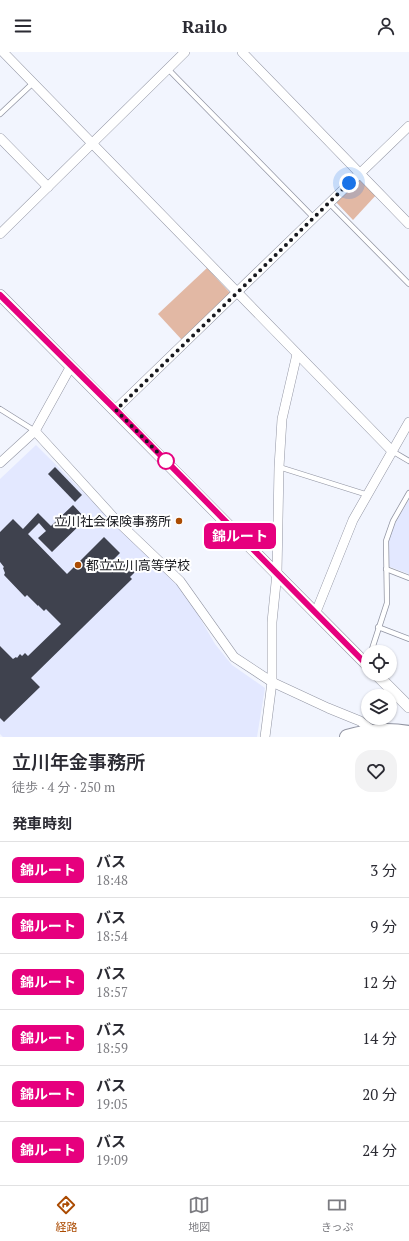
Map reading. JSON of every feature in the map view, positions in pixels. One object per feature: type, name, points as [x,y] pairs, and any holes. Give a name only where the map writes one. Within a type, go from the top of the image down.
[{"type":"main road","points":[[347,737],[373,731],[392,730],[409,733]]},
{"type":"street","points":[[3,52],[392,451]]},
{"type":"street","points":[[2,229],[93,144],[186,52]]},
{"type":"street","points":[[242,52],[409,224]]},
{"type":"street","points":[[116,410],[409,126]]},
{"type":"street","points":[[0,138],[48,187]]},
{"type":"street","points":[[0,295],[361,657]]},
{"type":"street","points":[[265,737],[272,682],[272,622],[277,573],[279,467],[282,419],[297,354]]},
{"type":"street","points":[[0,463],[35,431],[71,366]]},
{"type":"street","points":[[316,612],[353,520],[409,422]]},
{"type":"street","points":[[35,431],[116,520],[180,581],[234,657],[272,682],[360,721],[373,731]]},
{"type":"street","points":[[383,681],[409,707]]},
{"type":"lane","points":[[168,69],[314,218]]},
{"type":"lane","points":[[0,114],[33,83]]},
{"type":"lane","points":[[329,203],[409,284]]},
{"type":"lane","points":[[0,409],[35,431]]},
{"type":"lane","points":[[392,451],[409,461]]},
{"type":"lane","points":[[279,467],[368,495]]},
{"type":"lane","points":[[373,645],[386,603],[386,541],[393,521],[409,493]]},
{"type":"lane","points":[[386,569],[409,578]]},
{"type":"lane","points":[[378,627],[409,639]]},
{"type":"shaded area","points":[[359,176],[377,194],[353,220],[335,201]]},
{"type":"shaded area","points":[[207,268],[231,294],[182,340],[158,314]]},
{"type":"shaded area","name":"都立立川高等学校","points":[[36,445],[186,594],[215,644],[232,665],[265,688],[257,737],[3,737],[0,734],[0,479]]},
{"type":"shaded area","points":[[409,499],[409,574],[388,566],[388,541],[396,522]]},
{"type":"building","points":[[55,467],[82,495],[75,502],[48,474]]},
{"type":"building","points":[[73,505],[86,519],[52,552],[38,538],[46,531],[39,523],[28,534],[67,574],[104,537],[120,553],[113,560],[120,566],[125,561],[135,572],[130,577],[132,579],[31,678],[40,687],[4,722],[0,718],[0,646],[13,659],[16,657],[17,658],[20,654],[22,656],[25,653],[28,656],[61,624],[46,609],[44,611],[27,595],[25,597],[4,575],[4,567],[0,562],[0,532],[13,519],[23,529],[38,513],[51,526]]},
{"type":"bus line","name":"錦ルート","points":[[0,295],[116,410],[361,659]]},
{"type":"place","name":"立川社会保険事務所","points":[[179,521]]},
{"type":"place","name":"都立立川高等学校","points":[[78,565]]},
{"type":"route","points":[[166,461],[169,464],[116,410],[349,183]]}]
